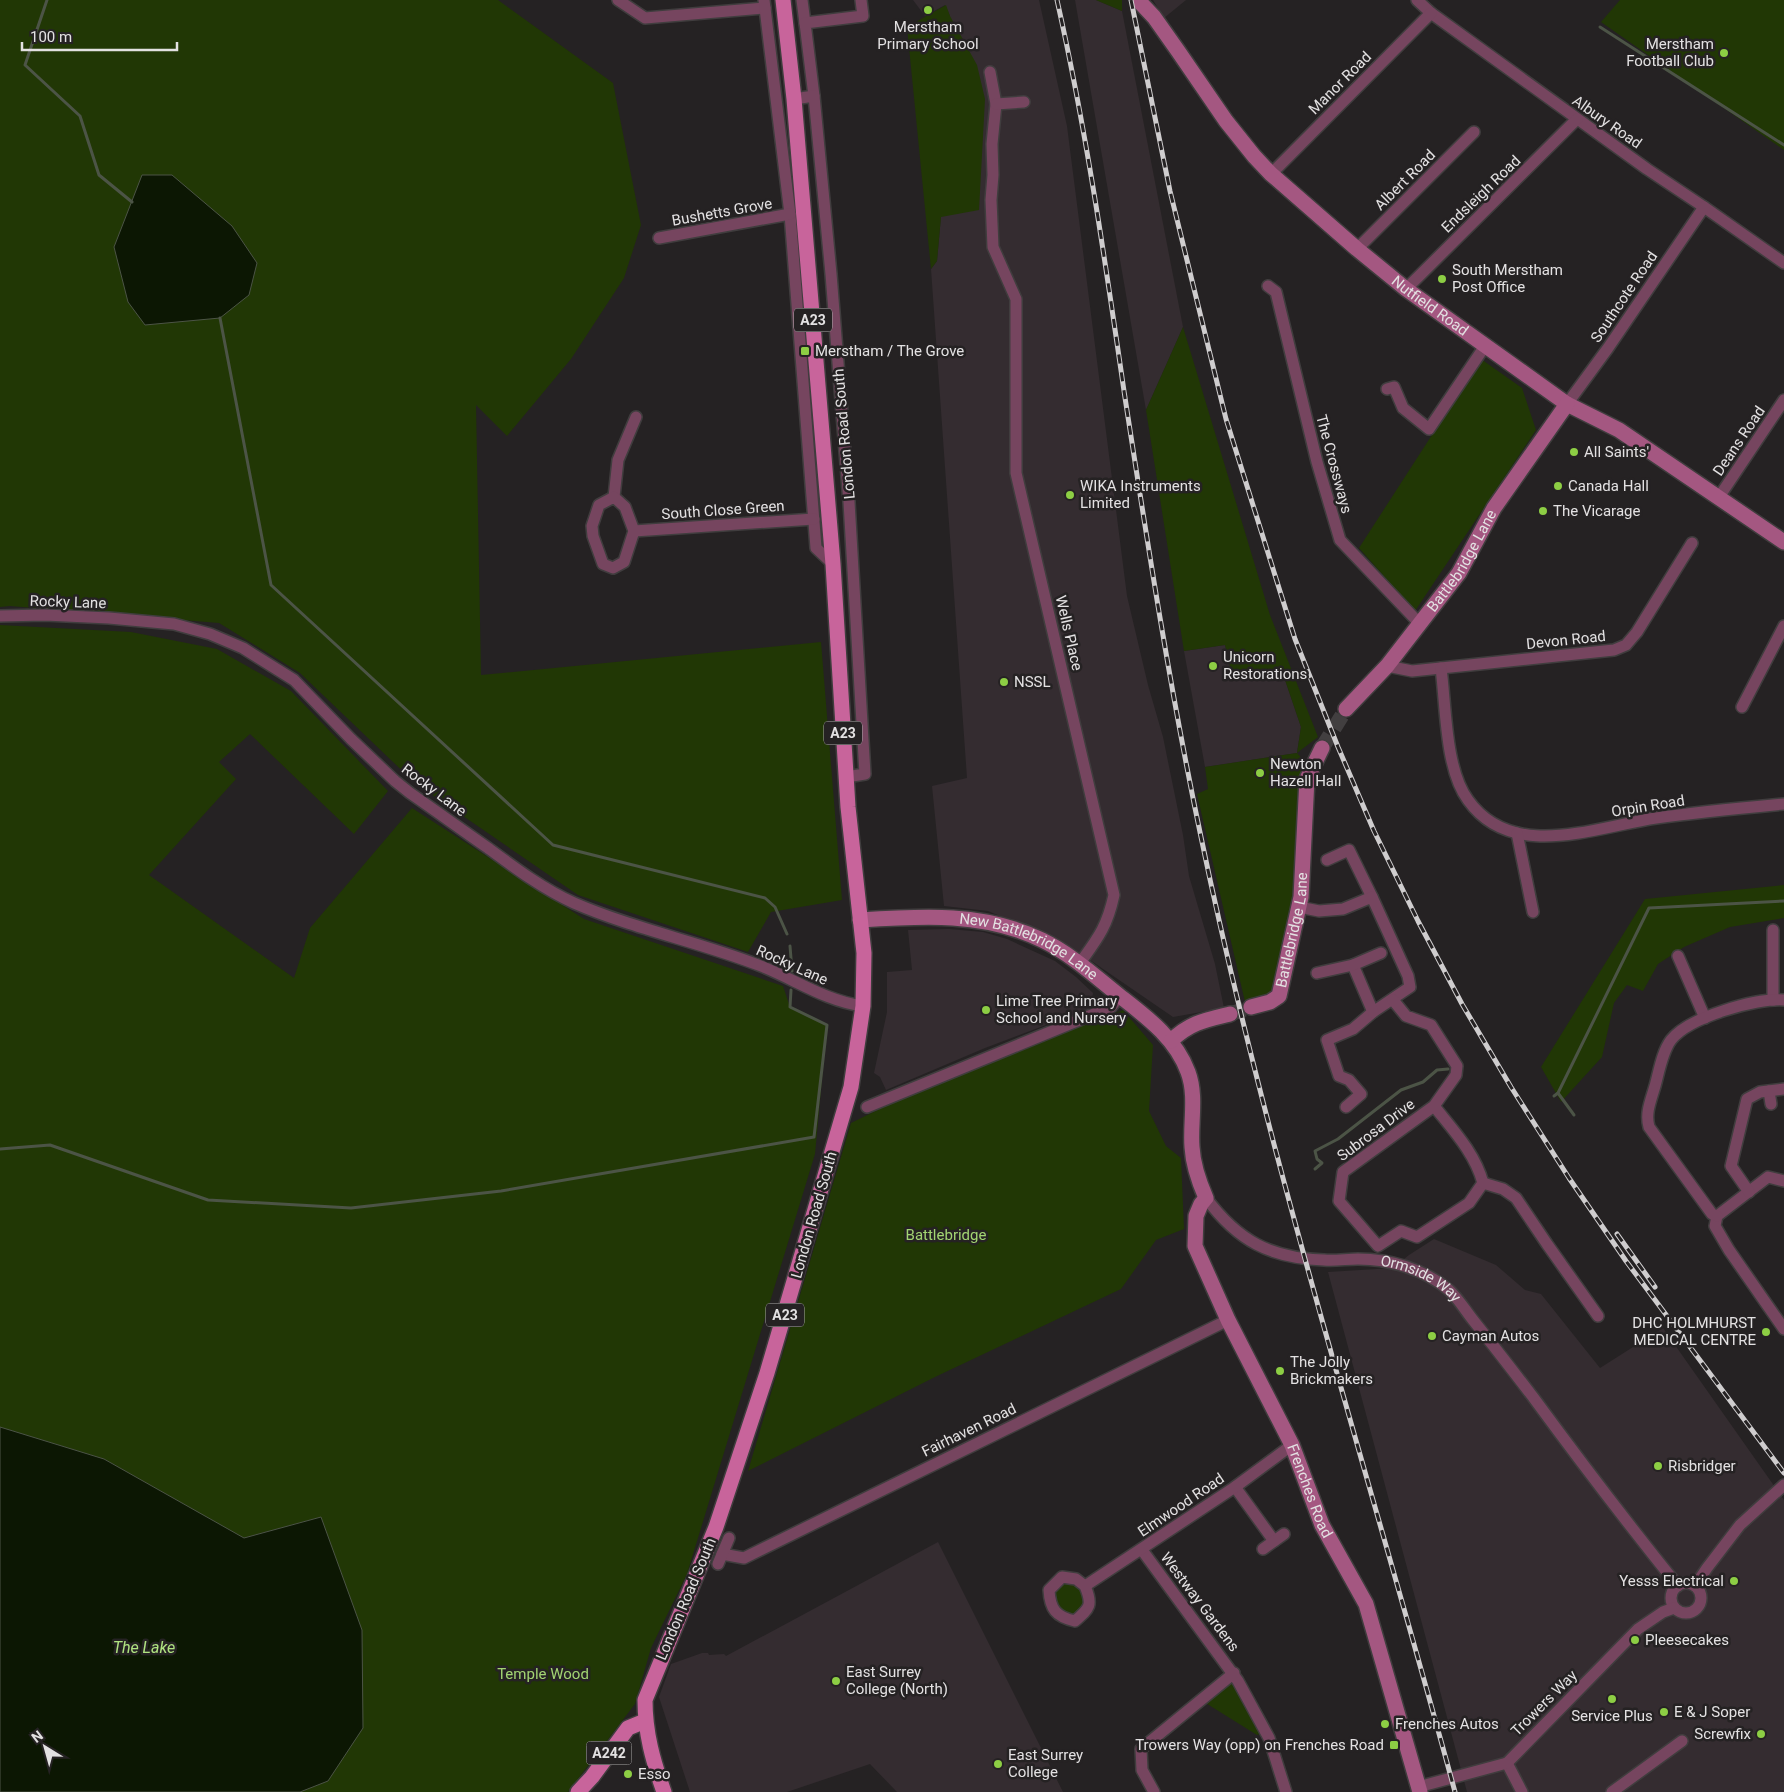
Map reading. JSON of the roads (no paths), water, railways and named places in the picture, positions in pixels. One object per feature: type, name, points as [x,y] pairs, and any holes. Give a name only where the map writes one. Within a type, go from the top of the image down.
[{"type":"main road","name":"London Road South","points":[[645,1721],[646,1700],[651,1685],[716,1527],[768,1373],[851,1086],[864,1006],[864,953],[846,777],[833,564],[794,98],[783,0]]},
{"type":"main road","name":"A242","points":[[578,1792],[592,1777],[628,1728],[645,1721]]},
{"type":"main road","name":"A23","points":[[645,1721],[649,1746],[664,1792]]},
{"type":"street","points":[[618,0],[645,18],[765,4],[790,214],[816,548],[833,564]]},
{"type":"street","points":[[794,98],[814,96],[802,0]]},
{"type":"street","points":[[805,23],[863,16],[861,0]]},
{"type":"street","name":"Nutfield Road","points":[[1138,0],[1154,17],[1226,121],[1254,156],[1271,174],[1356,249],[1406,289],[1567,404],[1620,430],[1784,542]]},
{"type":"street","name":"Albury Road","points":[[1417,0],[1431,14],[1647,169],[1784,264]]},
{"type":"street","name":"Manor Road","points":[[1271,174],[1431,14]]},
{"type":"street","points":[[990,72],[996,104],[1024,102]]},
{"type":"street","points":[[773,76],[791,73]]},
{"type":"street","name":"London Road South","points":[[814,96],[831,274],[849,502],[865,774],[846,777]]},
{"type":"street","name":"Wells Place","points":[[996,104],[992,144],[993,174],[991,200],[993,247],[1016,299],[1016,473],[1114,895],[1109,916],[1102,932],[1080,963]]},
{"type":"street","name":"Endsleigh Road","points":[[1406,289],[1577,119]]},
{"type":"street","name":"Albert Road","points":[[1356,249],[1474,132]]},
{"type":"street","name":"Southcote Road","points":[[1567,404],[1608,348],[1704,207]]},
{"type":"street","name":"Bushetts Grove","points":[[659,238],[790,214]]},
{"type":"street","name":"The Crossways","points":[[1268,286],[1276,292],[1317,462],[1340,540],[1420,624]]},
{"type":"street","points":[[1387,389],[1394,387],[1403,408],[1429,429],[1485,346]]},
{"type":"street","name":"Deans Road","points":[[1719,497],[1784,400]]},
{"type":"street","name":"Battlebridge Lane","points":[[1346,709],[1387,666],[1459,573],[1494,508],[1567,404]]},
{"type":"street","points":[[614,497],[618,460],[636,417]]},
{"type":"street","points":[[614,497],[625,507],[634,531],[624,562],[613,568],[603,564],[593,536],[592,526],[599,505],[614,497]]},
{"type":"street","name":"South Close Green","points":[[634,531],[814,519]]},
{"type":"street","name":"Devon Road","points":[[1387,666],[1412,671],[1614,650],[1626,644],[1637,632],[1692,543]]},
{"type":"street","name":"Rocky Lane","points":[[0,616],[45,615],[174,624],[210,634],[243,648],[294,680],[395,781],[410,793],[516,870],[545,888],[573,903],[605,915],[762,966],[819,993],[849,1004],[864,1006]]},
{"type":"street","points":[[1742,707],[1784,626]]},
{"type":"street","name":"Orpin Road","points":[[1441,668],[1448,741],[1457,780],[1467,800],[1478,812],[1504,830],[1543,837],[1575,834],[1655,818],[1784,804]]},
{"type":"street","name":"Battlebridge Lane","points":[[1252,1007],[1270,1002],[1279,996],[1299,907],[1307,779],[1322,748]]},
{"type":"street","points":[[1517,833],[1533,912]]},
{"type":"street","points":[[1327,860],[1349,850],[1408,976],[1410,987],[1353,1028],[1328,1040],[1339,1076],[1349,1080],[1361,1094],[1346,1107]]},
{"type":"street","points":[[1299,907],[1319,911],[1343,909],[1372,897]]},
{"type":"street","name":"New Battlebridge Lane","points":[[860,920],[943,916],[982,920],[1017,929],[1044,940],[1080,963],[1148,1018],[1171,1041]]},
{"type":"street","points":[[1717,1216],[1712,1214],[1648,1127],[1647,1114],[1665,1051],[1672,1039],[1694,1023],[1727,1009],[1778,1000],[1773,930]]},
{"type":"street","points":[[1317,973],[1353,965],[1381,953]]},
{"type":"street","points":[[1678,956],[1705,1018]]},
{"type":"street","points":[[1353,965],[1373,1012]]},
{"type":"street","points":[[867,1107],[1111,1007],[1120,996]]},
{"type":"street","name":"Subrosa Drive","points":[[1393,1000],[1406,1016],[1431,1025],[1457,1066],[1456,1075],[1434,1106],[1343,1172],[1339,1201],[1378,1246],[1401,1231],[1417,1237],[1469,1202],[1483,1183],[1479,1168],[1459,1136],[1434,1106]]},
{"type":"street","points":[[1171,1041],[1181,1030],[1189,1026],[1230,1014]]},
{"type":"street","name":"Ormside Way","points":[[1171,1041],[1181,1055],[1189,1074],[1192,1097],[1192,1147],[1197,1177],[1206,1198],[1228,1226],[1260,1247],[1281,1254],[1323,1260],[1360,1259],[1392,1262],[1406,1266],[1450,1291],[1520,1380],[1618,1512],[1678,1586]]},
{"type":"street","points":[[1749,1192],[1731,1166],[1748,1099],[1764,1091],[1784,1089]]},
{"type":"street","points":[[1764,1091],[1771,1104]]},
{"type":"street","points":[[1784,1181],[1768,1178],[1717,1216],[1715,1226],[1784,1329]]},
{"type":"street","points":[[1483,1183],[1503,1189],[1516,1198],[1598,1316]]},
{"type":"street","name":"Frenches Road","points":[[1206,1198],[1196,1216],[1195,1246],[1228,1320],[1292,1445],[1322,1525],[1366,1604],[1419,1790]]},
{"type":"street","name":"Fairhaven Road","points":[[729,1538],[720,1559],[744,1558],[1228,1320]]},
{"type":"street","name":"Elmwood Road","points":[[1086,1586],[1235,1487],[1292,1445]]},
{"type":"street","points":[[1695,1586],[1740,1525],[1784,1485]]},
{"type":"street","points":[[1235,1487],[1279,1538],[1263,1549]]},
{"type":"street","name":"Westway Gardens","points":[[1142,1550],[1234,1673],[1269,1738],[1286,1792]]},
{"type":"street","points":[[1685,1583],[1695,1586],[1701,1595],[1697,1609],[1685,1614],[1674,1608],[1671,1598],[1678,1586],[1685,1583]]},
{"type":"street","name":"Trowers Way","points":[[1507,1763],[1638,1629],[1663,1612],[1674,1608]]},
{"type":"street","name":"Westway Gardens","points":[[1154,1792],[1142,1770],[1141,1749],[1234,1673]]},
{"type":"street","points":[[1612,1792],[1682,1741]]},
{"type":"street","points":[[1419,1790],[1507,1763],[1522,1792]]},
{"type":"water","points":[[142,175],[172,175],[232,226],[257,263],[249,295],[220,318],[145,325],[128,302],[114,247]]},
{"type":"water","name":"The Lake","points":[[0,1427],[104,1459],[244,1538],[321,1517],[362,1630],[363,1728],[328,1781],[300,1792],[0,1792]]},
{"type":"waterway","points":[[47,0],[25,65],[80,116],[99,175],[132,202]]},
{"type":"waterway","points":[[1600,27],[1784,145]]},
{"type":"waterway","points":[[220,318],[271,585],[553,845],[765,898],[775,907],[787,934]]},
{"type":"waterway","points":[[1558,1093],[1649,908],[1784,901]]},
{"type":"waterway","points":[[790,946],[792,971]]},
{"type":"waterway","points":[[0,1149],[50,1145],[208,1200],[351,1208],[501,1191],[814,1137],[827,1025],[790,1007],[791,990]]},
{"type":"waterway","points":[[1315,1169],[1322,1163],[1317,1159],[1315,1151],[1338,1139],[1401,1090],[1423,1082],[1437,1070],[1448,1069]]},
{"type":"waterway","points":[[1554,1096],[1558,1093],[1574,1115]]},
{"type":"tunnel","points":[[1322,748],[1346,709]]},
{"type":"tunnel","points":[[1230,1014],[1251,1007]]},
{"type":"railway","points":[[1057,0],[1077,97],[1094,195],[1141,503],[1169,671],[1201,837],[1228,958],[1288,1197],[1455,1792]]},
{"type":"railway","points":[[1131,0],[1170,191],[1226,419],[1295,639],[1374,831],[1418,921],[1462,1004],[1511,1087],[1569,1178],[1626,1261],[1784,1473]]},
{"type":"railway","points":[[1617,1234],[1655,1287]]},
{"type":"place","name":"Merstham Primary School","points":[[928,10]]},
{"type":"place","name":"Merstham Football Club","points":[[1724,53]]},
{"type":"place","name":"South Merstham Post Office","points":[[1442,279]]},
{"type":"place","name":"Merstham / The Grove","points":[[805,351]]},
{"type":"place","name":"All Saints'","points":[[1574,452]]},
{"type":"place","name":"Canada Hall","points":[[1558,486]]},
{"type":"place","name":"WIKA Instruments Limited","points":[[1070,495]]},
{"type":"place","name":"The Vicarage","points":[[1543,511]]},
{"type":"place","name":"Unicorn Restorations","points":[[1213,666]]},
{"type":"place","name":"NSSL","points":[[1004,682]]},
{"type":"place","name":"Newton Hazell Hall","points":[[1260,773]]},
{"type":"place","name":"Lime Tree Primary School and Nursery","points":[[986,1010]]},
{"type":"place","name":"DHC HOLMHURST MEDICAL CENTRE","points":[[1766,1332]]},
{"type":"place","name":"Cayman Autos","points":[[1432,1336]]},
{"type":"place","name":"The Jolly Brickmakers","points":[[1280,1371]]},
{"type":"place","name":"Risbridger","points":[[1658,1466]]},
{"type":"place","name":"Yesss Electrical","points":[[1734,1581]]},
{"type":"place","name":"Pleesecakes","points":[[1635,1640]]},
{"type":"place","name":"East Surrey College (North)","points":[[836,1681]]},
{"type":"place","name":"Service Plus","points":[[1612,1699]]},
{"type":"place","name":"E & J Soper","points":[[1664,1712]]},
{"type":"place","name":"Frenches Autos","points":[[1385,1724]]},
{"type":"place","name":"Screwfix","points":[[1761,1734]]},
{"type":"place","name":"Trowers Way (opp) on Frenches Road","points":[[1394,1745]]},
{"type":"place","name":"East Surrey College","points":[[998,1764]]},
{"type":"place","name":"Esso","points":[[628,1774]]},
{"type":"park label","name":"Battlebridge","points":[[946,1235]]},
{"type":"park label","name":"Temple Wood","points":[[543,1674]]}]
